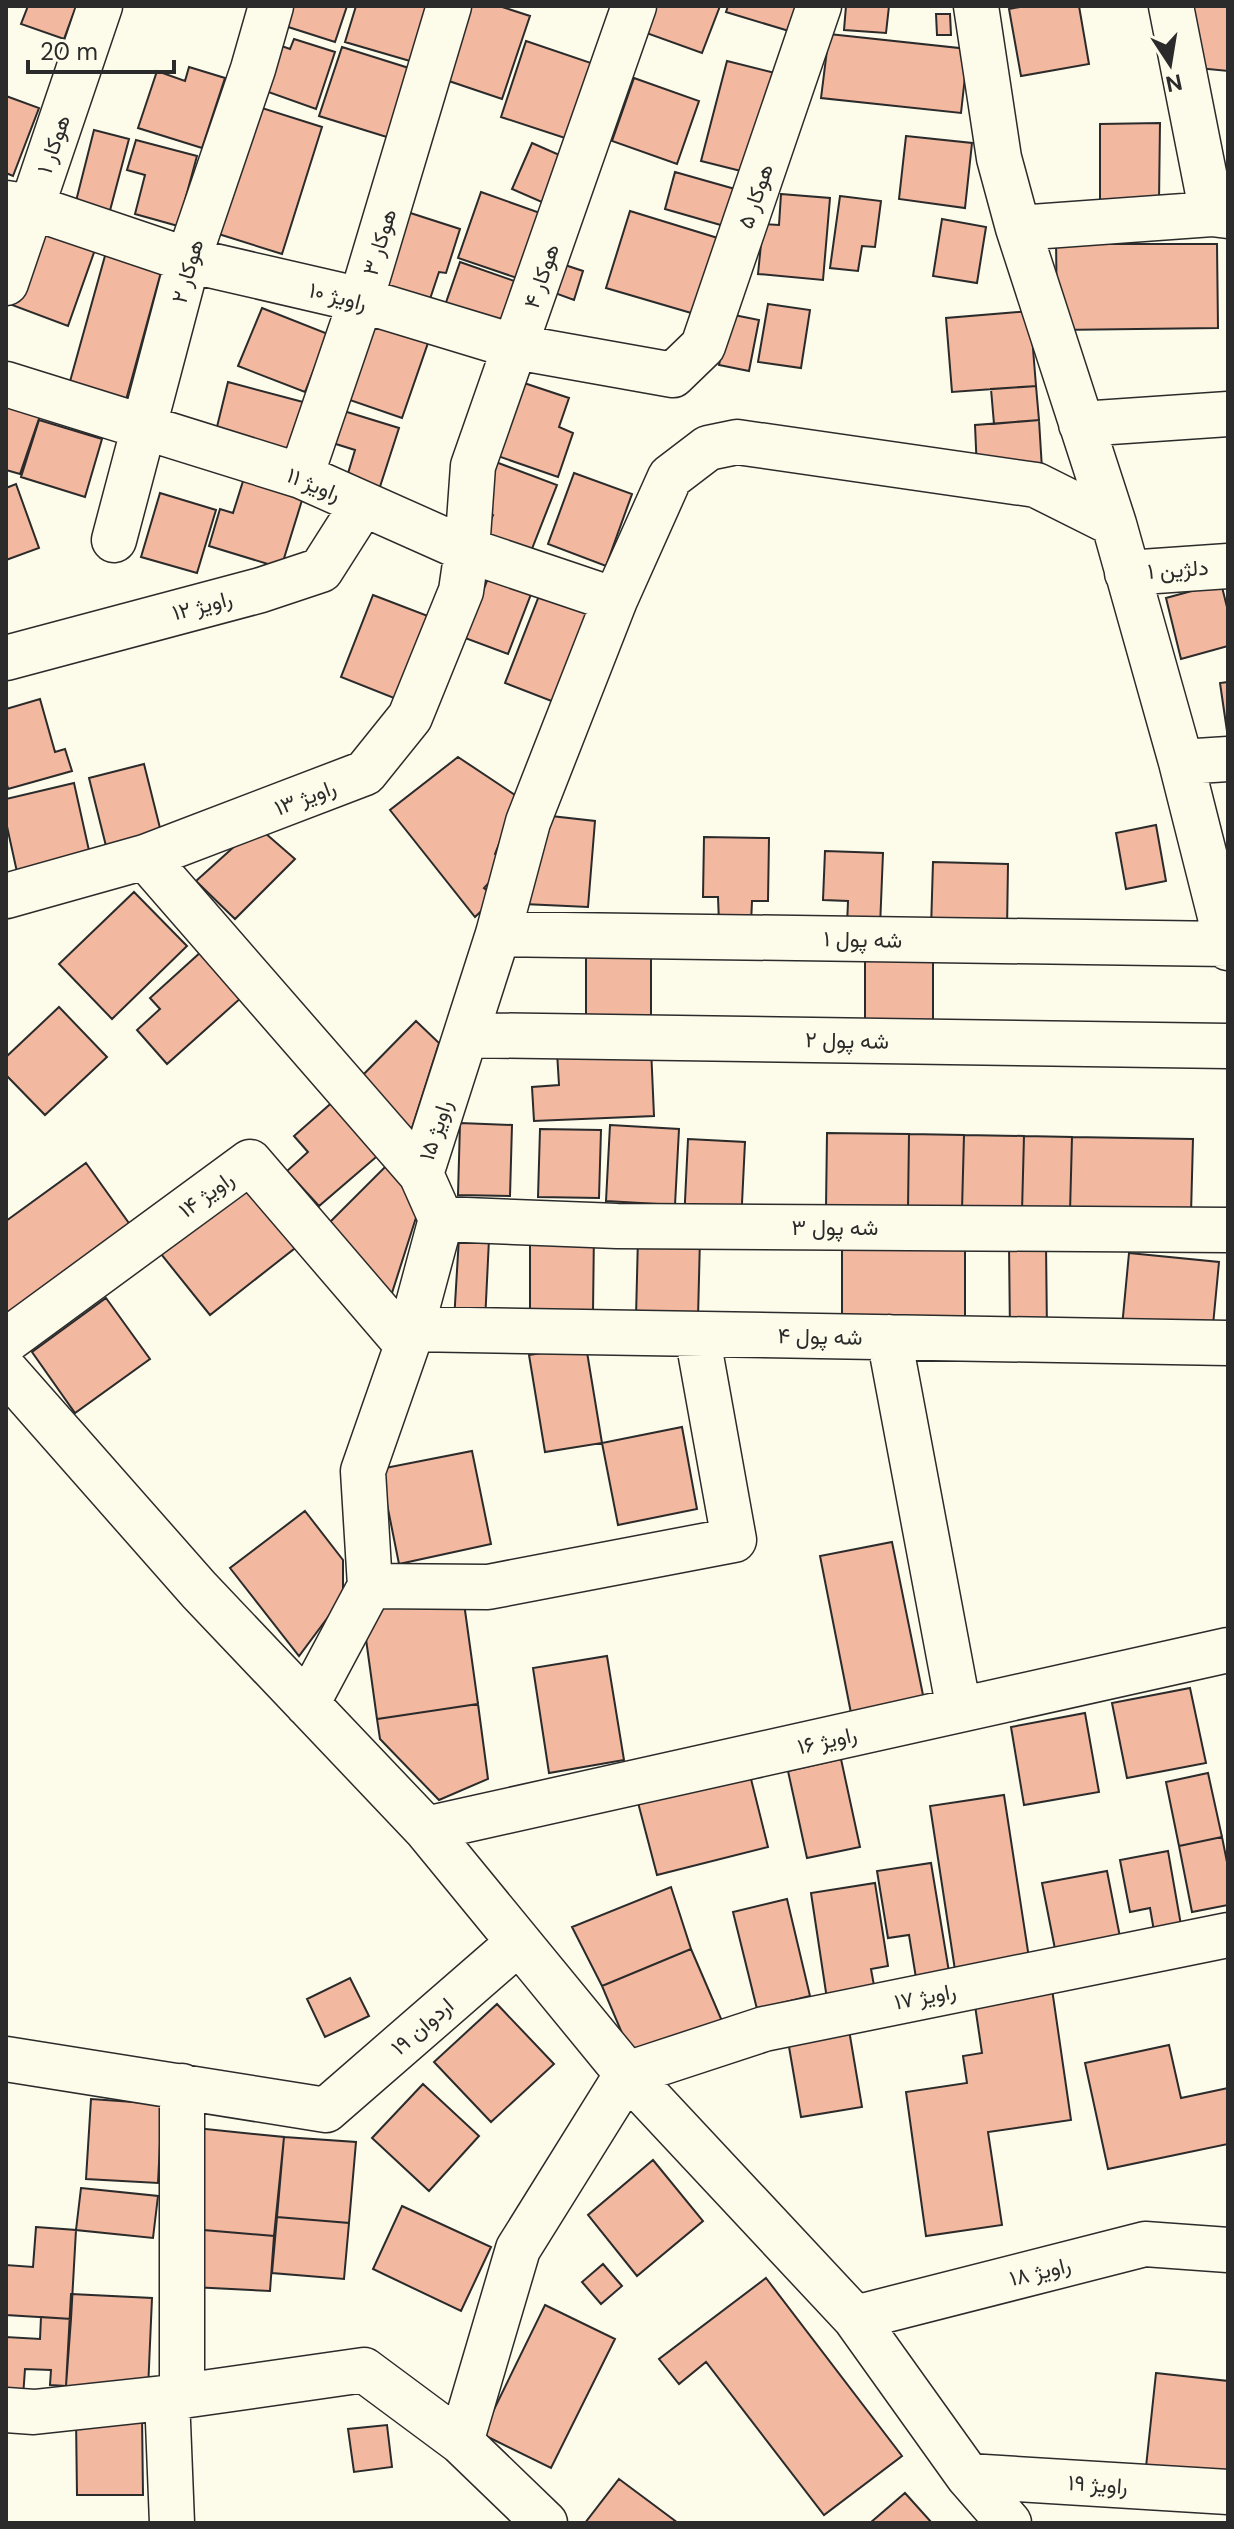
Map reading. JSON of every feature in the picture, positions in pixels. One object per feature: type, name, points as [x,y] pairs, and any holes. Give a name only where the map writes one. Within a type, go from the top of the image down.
[{"type":"street","name":"هوکار ۱","points":[[6,283],[18,205],[100,6]]},
{"type":"street","name":"هوکار ۲","points":[[114,540],[188,260],[253,69],[271,6]]},
{"type":"street","name":"هوکار ۳","points":[[301,476],[361,300],[449,6]]},
{"type":"street","name":"هوکار ۴","points":[[467,550],[473,466],[634,6]]},
{"type":"street","name":"هوکار ۵","points":[[673,375],[703,346],[819,6]]},
{"type":"street","points":[[976,6],[999,158],[1018,228],[1114,524],[1181,762],[1227,946]]},
{"type":"street","points":[[1018,228],[1220,215],[1171,6]]},
{"type":"street","name":"راویژ ۱۰","points":[[18,205],[188,260],[361,300],[516,347],[673,375]]},
{"type":"street","name":"راویژ ۱۱","points":[[6,384],[301,476],[467,550],[615,600]]},
{"type":"street","points":[[1081,424],[1228,414]]},
{"type":"street","name":"راویژ ۱۵","points":[[441,1219],[421,1174],[498,934],[528,822],[615,600],[670,477],[708,448],[737,442],[1036,485],[1114,524]]},
{"type":"street","name":"راویژ ۱۲","points":[[6,658],[261,590],[321,570],[363,504]]},
{"type":"street","name":"راویژ ۱۳","points":[[6,896],[145,857],[365,773],[410,717],[461,591],[467,550]]},
{"type":"street","name":"دلژین ۱","points":[[1127,573],[1228,566]]},
{"type":"street","points":[[1181,762],[1228,759]]},
{"type":"street","points":[[145,857],[421,1174]]},
{"type":"street","name":"شه پول ۱","points":[[498,934],[1227,946]]},
{"type":"street","name":"شه پول ۲","points":[[466,1035],[1228,1046]]},
{"type":"street","name":"راویژ ۱۴","points":[[6,1341],[250,1162],[409,1337]]},
{"type":"street","points":[[307,1704],[370,1586],[363,1471],[409,1337],[441,1219]]},
{"type":"street","name":"شه پول ۳","points":[[441,1219],[617,1226],[1228,1230]]},
{"type":"street","points":[[370,1586],[488,1587],[734,1540],[697,1334]]},
{"type":"street","name":"شه پول ۴","points":[[409,1337],[697,1334],[1228,1343]]},
{"type":"street","points":[[889,1337],[959,1710]]},
{"type":"street","points":[[6,1371],[24,1419],[199,1590],[426,1829],[627,2074],[855,2318],[968,2476],[1009,2523]]},
{"type":"street","name":"راویژ ۱۶","points":[[426,1829],[1228,1650]]},
{"type":"street","name":"راویژ ۱۷","points":[[627,2074],[764,2029],[1228,1935]]},
{"type":"street","name":"اردوان ۱۹","points":[[182,2086],[326,2110],[518,1943]]},
{"type":"street","points":[[6,2059],[182,2086],[172,2523]]},
{"type":"street","points":[[461,2442],[518,2249],[627,2074]]},
{"type":"street","name":"راویژ ۱۸","points":[[855,2318],[1145,2244],[1228,2250]]},
{"type":"street","points":[[6,2410],[34,2412],[364,2370],[461,2442],[545,2523]]},
{"type":"street","name":"راویژ ۱۹","points":[[968,2476],[1228,2492]]},
{"type":"building","points":[[28,6],[76,6],[64,39],[21,24]]},
{"type":"building","points":[[288,6],[347,6],[335,42],[282,25]]},
{"type":"building","points":[[356,6],[426,6],[410,61],[345,42]]},
{"type":"building","points":[[464,6],[499,6],[530,16],[502,99],[440,78]]},
{"type":"building","points":[[647,6],[720,6],[702,53],[638,30]]},
{"type":"building","points":[[728,6],[797,6],[789,31],[726,12]]},
{"type":"building","points":[[846,6],[889,6],[886,33],[844,30]]},
{"type":"building","points":[[1079,6],[1089,64],[1021,76],[1009,9]]},
{"type":"building","points":[[1194,6],[1228,6],[1228,71],[1188,67]]},
{"type":"building","points":[[936,14],[950,14],[951,35],[937,35]]},
{"type":"building","points":[[829,34],[968,49],[961,113],[821,98]]},
{"type":"building","points":[[294,39],[335,52],[316,109],[257,88],[273,43],[290,49]]},
{"type":"building","points":[[526,41],[594,64],[568,139],[501,117]]},
{"type":"building","points":[[342,47],[412,69],[390,138],[319,116]]},
{"type":"building","points":[[727,61],[779,74],[753,174],[701,161]]},
{"type":"building","points":[[189,67],[225,78],[202,148],[138,128],[157,71],[185,81]]},
{"type":"building","points":[[634,78],[699,101],[677,164],[612,141]]},
{"type":"building","points":[[6,96],[39,108],[13,176],[6,173]]},
{"type":"building","points":[[249,104],[322,127],[282,254],[209,231]]},
{"type":"building","points":[[1160,123],[1159,202],[1100,202],[1100,124]]},
{"type":"building","points":[[94,130],[129,139],[108,218],[74,209]]},
{"type":"building","points":[[906,136],[972,143],[965,208],[899,199]]},
{"type":"building","points":[[136,140],[197,156],[178,226],[135,214],[145,175],[127,170]]},
{"type":"building","points":[[532,143],[564,157],[544,203],[512,189]]},
{"type":"building","points":[[675,172],[742,191],[731,228],[665,209]]},
{"type":"building","points":[[481,192],[543,214],[520,279],[458,258]]},
{"type":"building","points":[[781,194],[830,198],[823,280],[758,274],[763,224],[779,225]]},
{"type":"building","points":[[840,196],[881,201],[875,247],[862,246],[858,271],[830,268]]},
{"type":"building","points":[[398,209],[460,229],[446,273],[439,272],[426,311],[371,293]]},
{"type":"building","points":[[630,211],[721,239],[698,315],[606,288]]},
{"type":"building","points":[[942,219],[986,227],[977,283],[933,276]]},
{"type":"building","points":[[42,224],[97,244],[68,326],[12,305]]},
{"type":"building","points":[[1056,237],[1109,237],[1109,244],[1217,244],[1218,328],[1057,330]]},
{"type":"building","points":[[108,245],[164,261],[126,400],[69,385]]},
{"type":"building","points":[[460,262],[520,283],[501,338],[441,317]]},
{"type":"building","points":[[562,264],[583,271],[574,300],[552,292]]},
{"type":"building","points":[[768,304],[810,310],[801,368],[758,362]]},
{"type":"building","points":[[262,308],[328,334],[305,392],[238,366]]},
{"type":"building","points":[[1030,311],[1036,386],[952,392],[946,318]]},
{"type":"building","points":[[729,314],[759,320],[749,371],[719,365]]},
{"type":"building","points":[[369,319],[429,340],[402,418],[341,397]]},
{"type":"building","points":[[518,381],[569,398],[559,427],[573,433],[558,477],[492,454]]},
{"type":"building","points":[[228,382],[303,402],[289,454],[215,435]]},
{"type":"building","points":[[1036,386],[1039,420],[994,424],[991,389]]},
{"type":"building","points":[[6,391],[44,404],[20,474],[6,470]]},
{"type":"building","points":[[334,408],[399,428],[376,499],[343,490],[355,450],[323,440]]},
{"type":"building","points":[[39,420],[102,439],[85,497],[21,477]]},
{"type":"building","points":[[1039,420],[1042,469],[977,471],[975,425]]},
{"type":"building","points":[[493,461],[557,485],[528,559],[482,542],[493,515],[475,508]]},
{"type":"building","points":[[574,473],[632,494],[606,566],[548,544]]},
{"type":"building","points":[[244,478],[303,497],[281,568],[209,546],[220,509],[233,513]]},
{"type":"building","points":[[16,484],[39,548],[6,560],[6,488]]},
{"type":"building","points":[[160,493],[216,510],[197,573],[141,557]]},
{"type":"building","points":[[495,560],[538,576],[508,654],[465,638]]},
{"type":"building","points":[[544,583],[592,602],[554,702],[505,683]]},
{"type":"building","points":[[1221,583],[1228,611],[1228,646],[1181,659],[1166,598]]},
{"type":"building","points":[[373,595],[441,621],[409,704],[341,677]]},
{"type":"building","points":[[1228,682],[1228,738],[1220,683]]},
{"type":"building","points":[[40,699],[55,752],[65,749],[72,771],[8,789],[6,709]]},
{"type":"building","points":[[458,757],[518,797],[495,854],[506,864],[484,888],[496,897],[475,917],[390,810]]},
{"type":"building","points":[[144,764],[163,840],[108,854],[89,778]]},
{"type":"building","points":[[74,783],[90,855],[17,872],[6,822],[6,799]]},
{"type":"building","points":[[542,815],[595,821],[588,907],[524,904]]},
{"type":"building","points":[[1156,825],[1166,881],[1126,889],[1116,833]]},
{"type":"building","points":[[257,826],[295,859],[235,919],[196,881]]},
{"type":"building","points":[[704,837],[769,838],[768,901],[752,901],[751,924],[719,923],[718,897],[703,897]]},
{"type":"building","points":[[825,851],[883,853],[880,927],[847,926],[848,901],[823,900]]},
{"type":"building","points":[[933,862],[1008,864],[1007,931],[931,929]]},
{"type":"building","points":[[134,892],[187,946],[112,1019],[59,964]]},
{"type":"building","points":[[586,948],[651,949],[651,1017],[586,1016]]},
{"type":"building","points":[[202,951],[242,997],[167,1064],[137,1030],[160,1009],[150,998]]},
{"type":"building","points":[[865,961],[933,961],[933,1031],[865,1030]]},
{"type":"building","points":[[59,1007],[107,1057],[45,1115],[6,1075],[6,1057]]},
{"type":"building","points":[[416,1021],[439,1043],[410,1134],[356,1082]]},
{"type":"building","points":[[651,1048],[654,1116],[534,1121],[532,1087],[559,1085],[557,1052]]},
{"type":"building","points":[[336,1099],[382,1152],[319,1206],[287,1171],[308,1152],[294,1136]]},
{"type":"building","points":[[460,1123],[512,1125],[510,1196],[458,1195]]},
{"type":"building","points":[[610,1125],[679,1129],[675,1205],[606,1201]]},
{"type":"building","points":[[540,1129],[601,1130],[599,1198],[538,1197]]},
{"type":"building","points":[[827,1133],[909,1134],[908,1209],[826,1208]]},
{"type":"building","points":[[909,1134],[964,1135],[962,1210],[908,1209]]},
{"type":"building","points":[[964,1135],[1024,1136],[1022,1212],[962,1210]]},
{"type":"building","points":[[1024,1136],[1072,1137],[1070,1212],[1022,1212]]},
{"type":"building","points":[[1072,1137],[1193,1139],[1191,1214],[1070,1212]]},
{"type":"building","points":[[688,1139],[745,1142],[741,1224],[684,1222]]},
{"type":"building","points":[[393,1159],[421,1202],[391,1296],[326,1226]]},
{"type":"building","points":[[86,1163],[131,1226],[6,1316],[6,1221]]},
{"type":"building","points":[[247,1179],[299,1245],[210,1315],[157,1249]]},
{"type":"building","points":[[530,1230],[594,1230],[593,1312],[530,1311]]},
{"type":"building","points":[[459,1237],[489,1239],[485,1322],[454,1321]]},
{"type":"building","points":[[638,1237],[700,1238],[698,1318],[636,1317]]},
{"type":"building","points":[[965,1241],[965,1334],[842,1335],[842,1242]]},
{"type":"building","points":[[1009,1244],[1046,1244],[1047,1332],[1010,1333]]},
{"type":"building","points":[[1129,1253],[1219,1262],[1212,1336],[1122,1327]]},
{"type":"building","points":[[106,1298],[150,1359],[75,1413],[32,1352]]},
{"type":"building","points":[[586,1346],[602,1443],[545,1452],[529,1355]]},
{"type":"building","points":[[682,1427],[697,1509],[618,1525],[602,1443]]},
{"type":"building","points":[[472,1451],[491,1544],[399,1564],[380,1469]]},
{"type":"building","points":[[305,1511],[343,1560],[343,1597],[299,1656],[230,1568]]},
{"type":"building","points":[[892,1542],[924,1700],[851,1713],[820,1556]]},
{"type":"building","points":[[463,1596],[478,1704],[377,1719],[362,1610]]},
{"type":"building","points":[[607,1656],[624,1760],[549,1773],[533,1668]]},
{"type":"building","points":[[1190,1688],[1206,1763],[1127,1778],[1112,1703]]},
{"type":"building","points":[[478,1704],[488,1779],[439,1800],[380,1739],[377,1719]]},
{"type":"building","points":[[1085,1713],[1099,1792],[1024,1805],[1011,1727]]},
{"type":"building","points":[[841,1759],[860,1847],[807,1858],[788,1771]]},
{"type":"building","points":[[748,1767],[768,1847],[657,1875],[636,1795]]},
{"type":"building","points":[[1208,1773],[1222,1837],[1179,1846],[1166,1782]]},
{"type":"building","points":[[1004,1795],[1029,1958],[955,1970],[930,1806]]},
{"type":"building","points":[[1222,1837],[1228,1867],[1228,1905],[1192,1912],[1179,1846]]},
{"type":"building","points":[[1168,1851],[1181,1925],[1154,1931],[1150,1908],[1130,1912],[1120,1860]]},
{"type":"building","points":[[931,1863],[950,1978],[917,1984],[909,1935],[888,1938],[877,1871]]},
{"type":"building","points":[[1107,1871],[1120,1937],[1055,1949],[1042,1883]]},
{"type":"building","points":[[875,1883],[888,1966],[871,1969],[875,1991],[827,1999],[811,1893]]},
{"type":"building","points":[[671,1887],[691,1949],[602,1986],[572,1927]]},
{"type":"building","points":[[787,1899],[810,1996],[757,2009],[733,1912]]},
{"type":"building","points":[[691,1949],[722,2021],[633,2059],[602,1986]]},
{"type":"building","points":[[350,1978],[369,2016],[325,2037],[307,1999]]},
{"type":"building","points":[[1051,1982],[1071,2120],[988,2132],[1002,2225],[926,2236],[906,2092],[967,2083],[963,2056],[982,2053],[973,1992]]},
{"type":"building","points":[[497,2004],[554,2064],[491,2122],[434,2062]]},
{"type":"building","points":[[849,2030],[862,2107],[801,2117],[788,2041]]},
{"type":"building","points":[[1169,2045],[1181,2098],[1228,2088],[1228,2144],[1108,2169],[1085,2063]]},
{"type":"building","points":[[423,2084],[479,2136],[429,2191],[372,2138]]},
{"type":"building","points":[[91,2099],[162,2104],[158,2183],[86,2179]]},
{"type":"building","points":[[196,2128],[284,2137],[274,2236],[192,2229]]},
{"type":"building","points":[[284,2137],[356,2142],[349,2223],[277,2217]]},
{"type":"building","points":[[653,2160],[703,2221],[637,2276],[588,2215]]},
{"type":"building","points":[[81,2188],[158,2196],[153,2238],[76,2230]]},
{"type":"building","points":[[402,2206],[491,2247],[461,2311],[373,2269]]},
{"type":"building","points":[[277,2217],[349,2223],[344,2279],[272,2273]]},
{"type":"building","points":[[36,2227],[76,2230],[71,2319],[6,2315],[6,2265],[33,2267]]},
{"type":"building","points":[[192,2229],[274,2236],[270,2291],[192,2287]]},
{"type":"building","points":[[603,2264],[622,2286],[601,2304],[582,2282]]},
{"type":"building","points":[[766,2278],[902,2456],[824,2515],[706,2362],[679,2384],[659,2359]]},
{"type":"building","points":[[71,2294],[152,2298],[148,2390],[66,2386]]},
{"type":"building","points":[[545,2305],[615,2339],[551,2468],[482,2434]]},
{"type":"building","points":[[41,2317],[71,2319],[66,2386],[50,2385],[51,2370],[25,2369],[23,2397],[6,2396],[6,2337],[40,2339]]},
{"type":"building","points":[[1156,2373],[1228,2381],[1228,2475],[1146,2467]]},
{"type":"building","points":[[142,2416],[143,2495],[77,2495],[76,2418]]},
{"type":"building","points":[[387,2425],[392,2467],[354,2472],[348,2429]]},
{"type":"building","points":[[619,2479],[678,2523],[585,2523]]},
{"type":"building","points":[[905,2493],[932,2523],[870,2523]]}]
